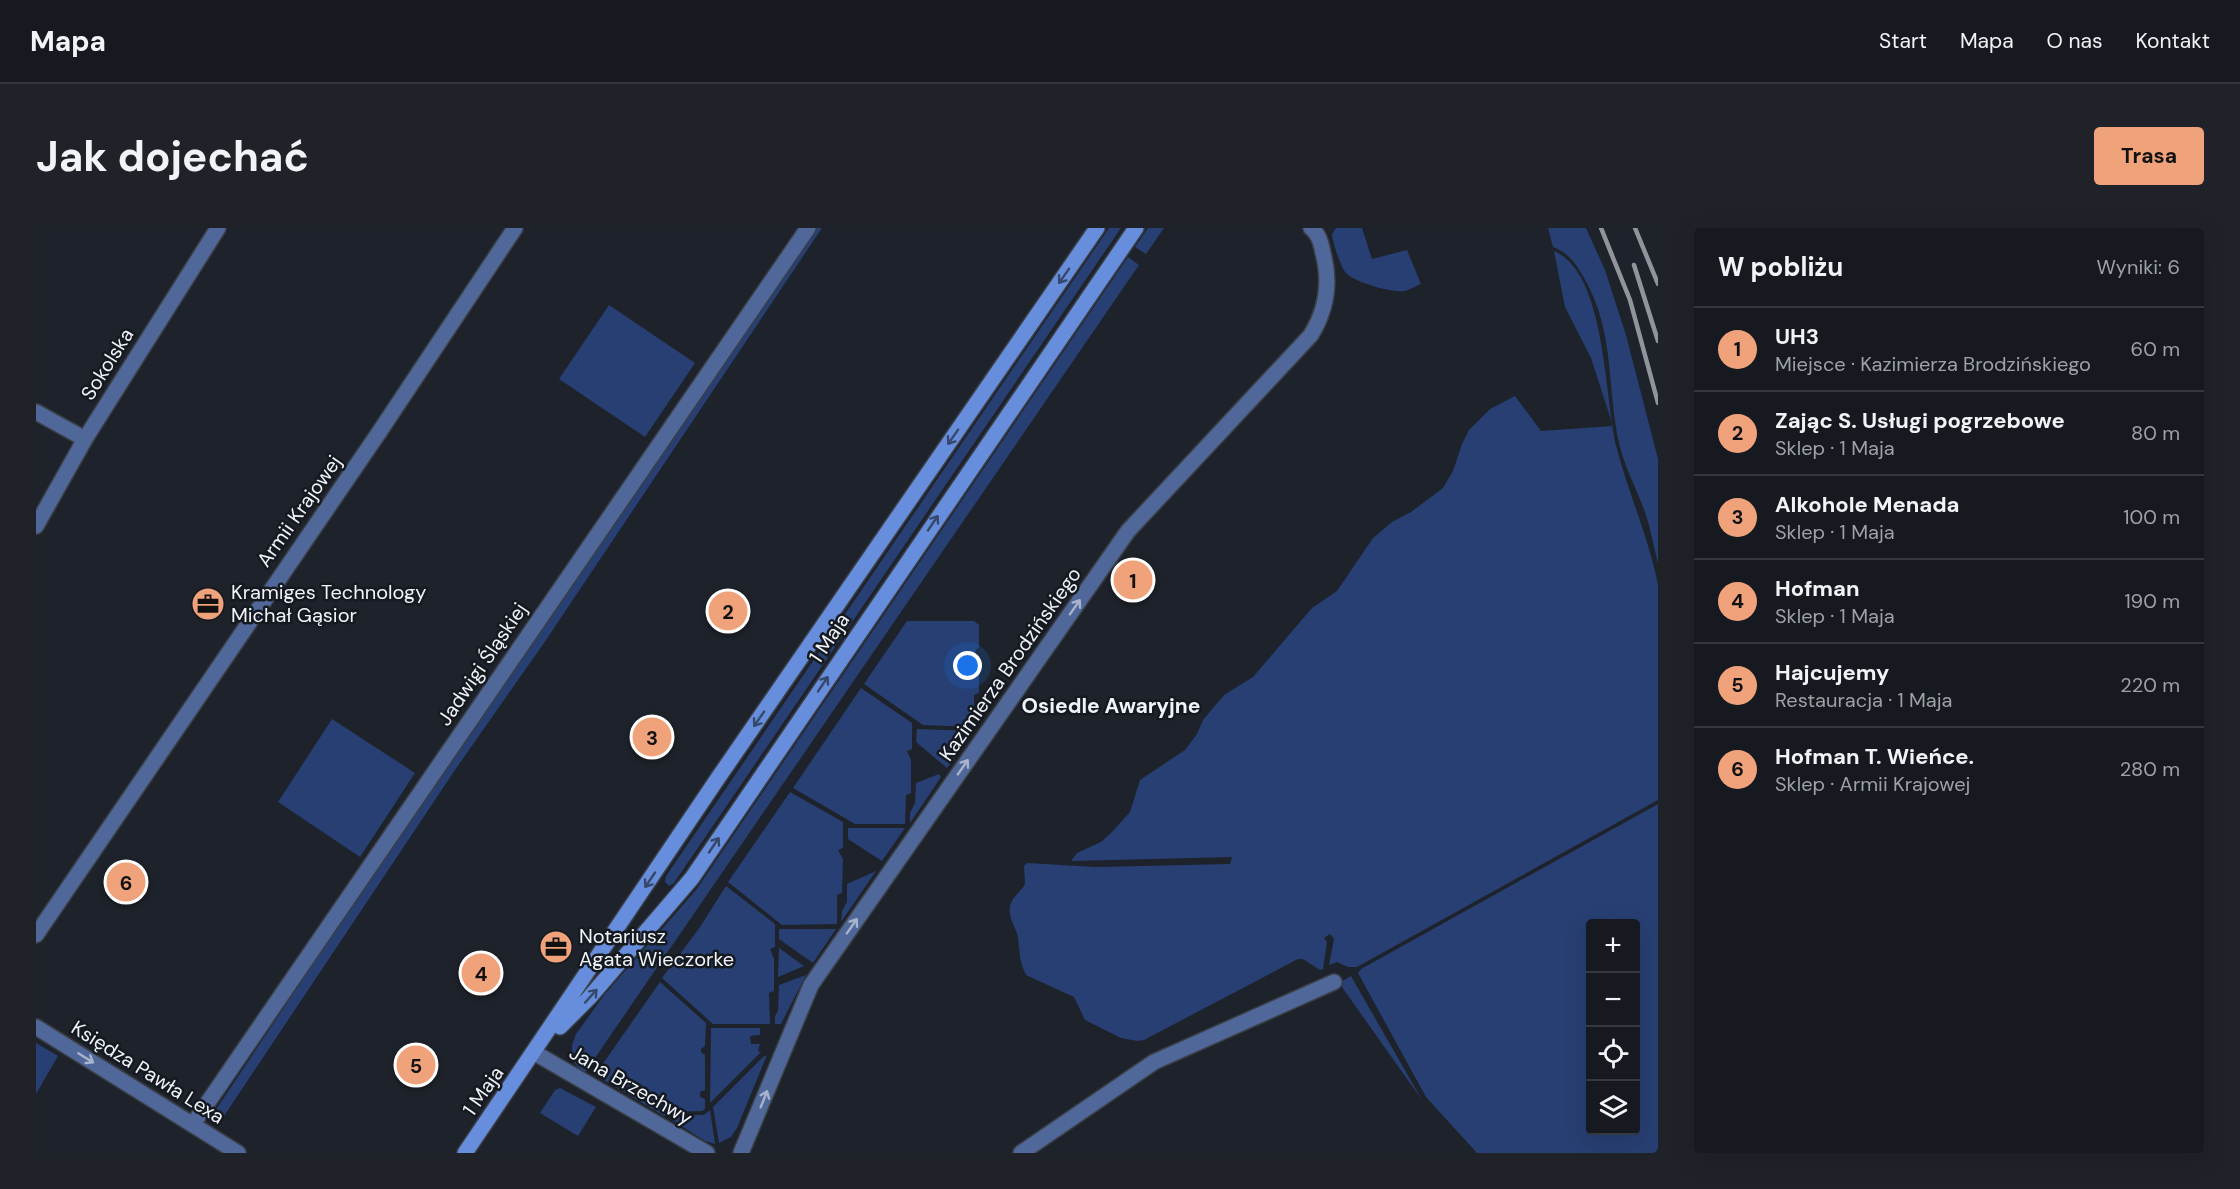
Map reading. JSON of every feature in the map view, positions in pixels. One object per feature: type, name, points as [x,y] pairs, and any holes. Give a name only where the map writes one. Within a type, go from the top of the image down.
[{"type":"main road","name":"1 Maja","points":[[465,1153],[535,1053],[718,778],[1097,228]]},
{"type":"main road","name":"1 Maja","points":[[535,1053],[589,998],[692,878],[1136,228]]},
{"type":"street","name":"Sokolska","points":[[36,526],[84,439],[218,228]]},
{"type":"street","name":"Armii Krajowej","points":[[36,935],[380,431],[515,228]]},
{"type":"street","name":"Jadwigi Śląskiej","points":[[193,1124],[808,228]]},
{"type":"street","name":"Kazimierza Brodzińskiego","points":[[741,1153],[811,985],[1128,531],[1311,335],[1322,313],[1328,287],[1323,250],[1316,232],[1311,228]]},
{"type":"street","points":[[36,412],[84,439]]},
{"type":"street","points":[[1021,1153],[1154,1062],[1334,982]]},
{"type":"street","name":"Księdza Pawła Lexa","points":[[36,1027],[238,1153]]},
{"type":"street","name":"Jana Brzechwy","points":[[535,1053],[707,1153]]},
{"type":"shaded area","points":[[814,228],[822,228],[218,1125],[209,1120],[434,783]]},
{"type":"shaded area","points":[[1109,228],[1121,228],[674,883],[669,886],[665,882],[666,876]]},
{"type":"shaded area","points":[[1148,228],[1164,228],[1146,254],[1135,247]]},
{"type":"shaded area","points":[[1336,228],[1362,228],[1372,259],[1407,250],[1421,284],[1398,291],[1374,286],[1350,276],[1344,270],[1335,248],[1332,234]]},
{"type":"shaded area","points":[[1548,228],[1586,228],[1605,270],[1626,335],[1658,459],[1658,564],[1646,515],[1620,447],[1606,340],[1601,319],[1584,278],[1571,259],[1553,247]]},
{"type":"shaded area","points":[[1554,251],[1571,264],[1584,284],[1594,310],[1612,424],[1591,358],[1565,307]]},
{"type":"shaded area","points":[[1128,257],[1139,265],[584,1074],[575,1064],[572,1055],[572,1045],[576,1034],[604,995],[696,890]]},
{"type":"shaded area","points":[[609,305],[695,363],[645,437],[559,379]]},
{"type":"shaded area","points":[[1515,396],[1541,431],[1613,426],[1617,449],[1658,585],[1658,800],[1357,967],[1348,967],[1337,962],[1329,965],[1334,939],[1330,934],[1324,938],[1327,942],[1323,969],[1320,970],[1303,959],[1298,959],[1144,1040],[1121,1038],[1085,1020],[1074,997],[1026,975],[1010,912],[1012,900],[1025,884],[1024,866],[1027,863],[1096,867],[1230,864],[1232,857],[1071,861],[1077,853],[1101,842],[1111,833],[1130,812],[1140,780],[1185,750],[1197,734],[1203,720],[1224,695],[1253,677],[1312,608],[1337,591],[1373,538],[1392,522],[1411,512],[1443,488],[1453,471],[1469,430],[1490,409]]},
{"type":"shaded area","points":[[907,621],[974,621],[979,625],[979,647],[975,651],[979,660],[979,693],[974,695],[974,727],[923,725],[864,684]]},
{"type":"shaded area","points":[[861,688],[912,723],[912,749],[907,751],[911,760],[911,793],[906,795],[905,824],[855,824],[793,788]]},
{"type":"shaded area","points":[[332,719],[415,773],[360,857],[278,802]]},
{"type":"shaded area","points":[[917,729],[974,731],[947,768],[916,742]]},
{"type":"shaded area","points":[[939,774],[941,777],[910,823],[910,813],[915,803],[916,783]]},
{"type":"shaded area","points":[[790,792],[843,822],[843,848],[838,850],[843,859],[842,893],[837,895],[837,924],[782,925],[728,882]]},
{"type":"shaded area","points":[[1658,804],[1658,1153],[1477,1153],[1426,1097],[1358,973],[1361,969]]},
{"type":"shaded area","points":[[848,828],[905,828],[882,861],[848,839]]},
{"type":"shaded area","points":[[876,871],[841,922],[842,911],[847,902],[847,884]]},
{"type":"shaded area","points":[[726,886],[775,924],[775,947],[770,949],[774,959],[774,991],[769,993],[770,1024],[713,1024],[662,978],[700,927]]},
{"type":"shaded area","points":[[779,929],[836,929],[813,963],[779,939]]},
{"type":"shaded area","points":[[779,948],[804,966],[778,977]]},
{"type":"shaded area","points":[[806,975],[781,1024],[775,1024],[779,985]]},
{"type":"shaded area","points":[[1351,976],[1422,1100],[1339,983]]},
{"type":"shaded area","points":[[660,982],[706,1023],[705,1046],[701,1049],[705,1055],[705,1090],[700,1092],[700,1097],[705,1099],[705,1109],[702,1111],[674,1112],[664,1116],[595,1075]]},
{"type":"shaded area","points":[[711,1028],[760,1028],[760,1035],[750,1036],[751,1044],[760,1044],[758,1051],[761,1052],[710,1103]]},
{"type":"shaded area","points":[[36,1043],[58,1056],[36,1094]]},
{"type":"shaded area","points":[[767,1055],[737,1128],[731,1137],[719,1143],[713,1107]]},
{"type":"shaded area","points":[[560,1088],[596,1107],[578,1136],[540,1113],[555,1090]]},
{"type":"shaded area","points":[[710,1110],[715,1144],[705,1141],[672,1120],[677,1115],[704,1115]]},
{"type":"railway","points":[[1601,228],[1630,300],[1658,403]]},
{"type":"railway","points":[[1635,228],[1658,284]]},
{"type":"railway","points":[[1634,265],[1658,341]]},
{"type":"place","name":"UH3","points":[[1133,580]]},
{"type":"place","name":"Kramiges Technology Michał Gąsior","points":[[208,604]]},
{"type":"place","name":"Zając S. Usługi pogrzebowe","points":[[728,611]]},
{"type":"place","name":"Alkohole Menada","points":[[652,737]]},
{"type":"place","name":"Hofman T. Wieńce.","points":[[126,882]]},
{"type":"place","name":"Notariusz Agata Wieczorke","points":[[556,947]]},
{"type":"place","name":"Hofman","points":[[481,973]]},
{"type":"place","name":"Hajcujemy","points":[[416,1065]]},
{"type":"district","name":"Osiedle Awaryjne","points":[[1111,706]]}]
